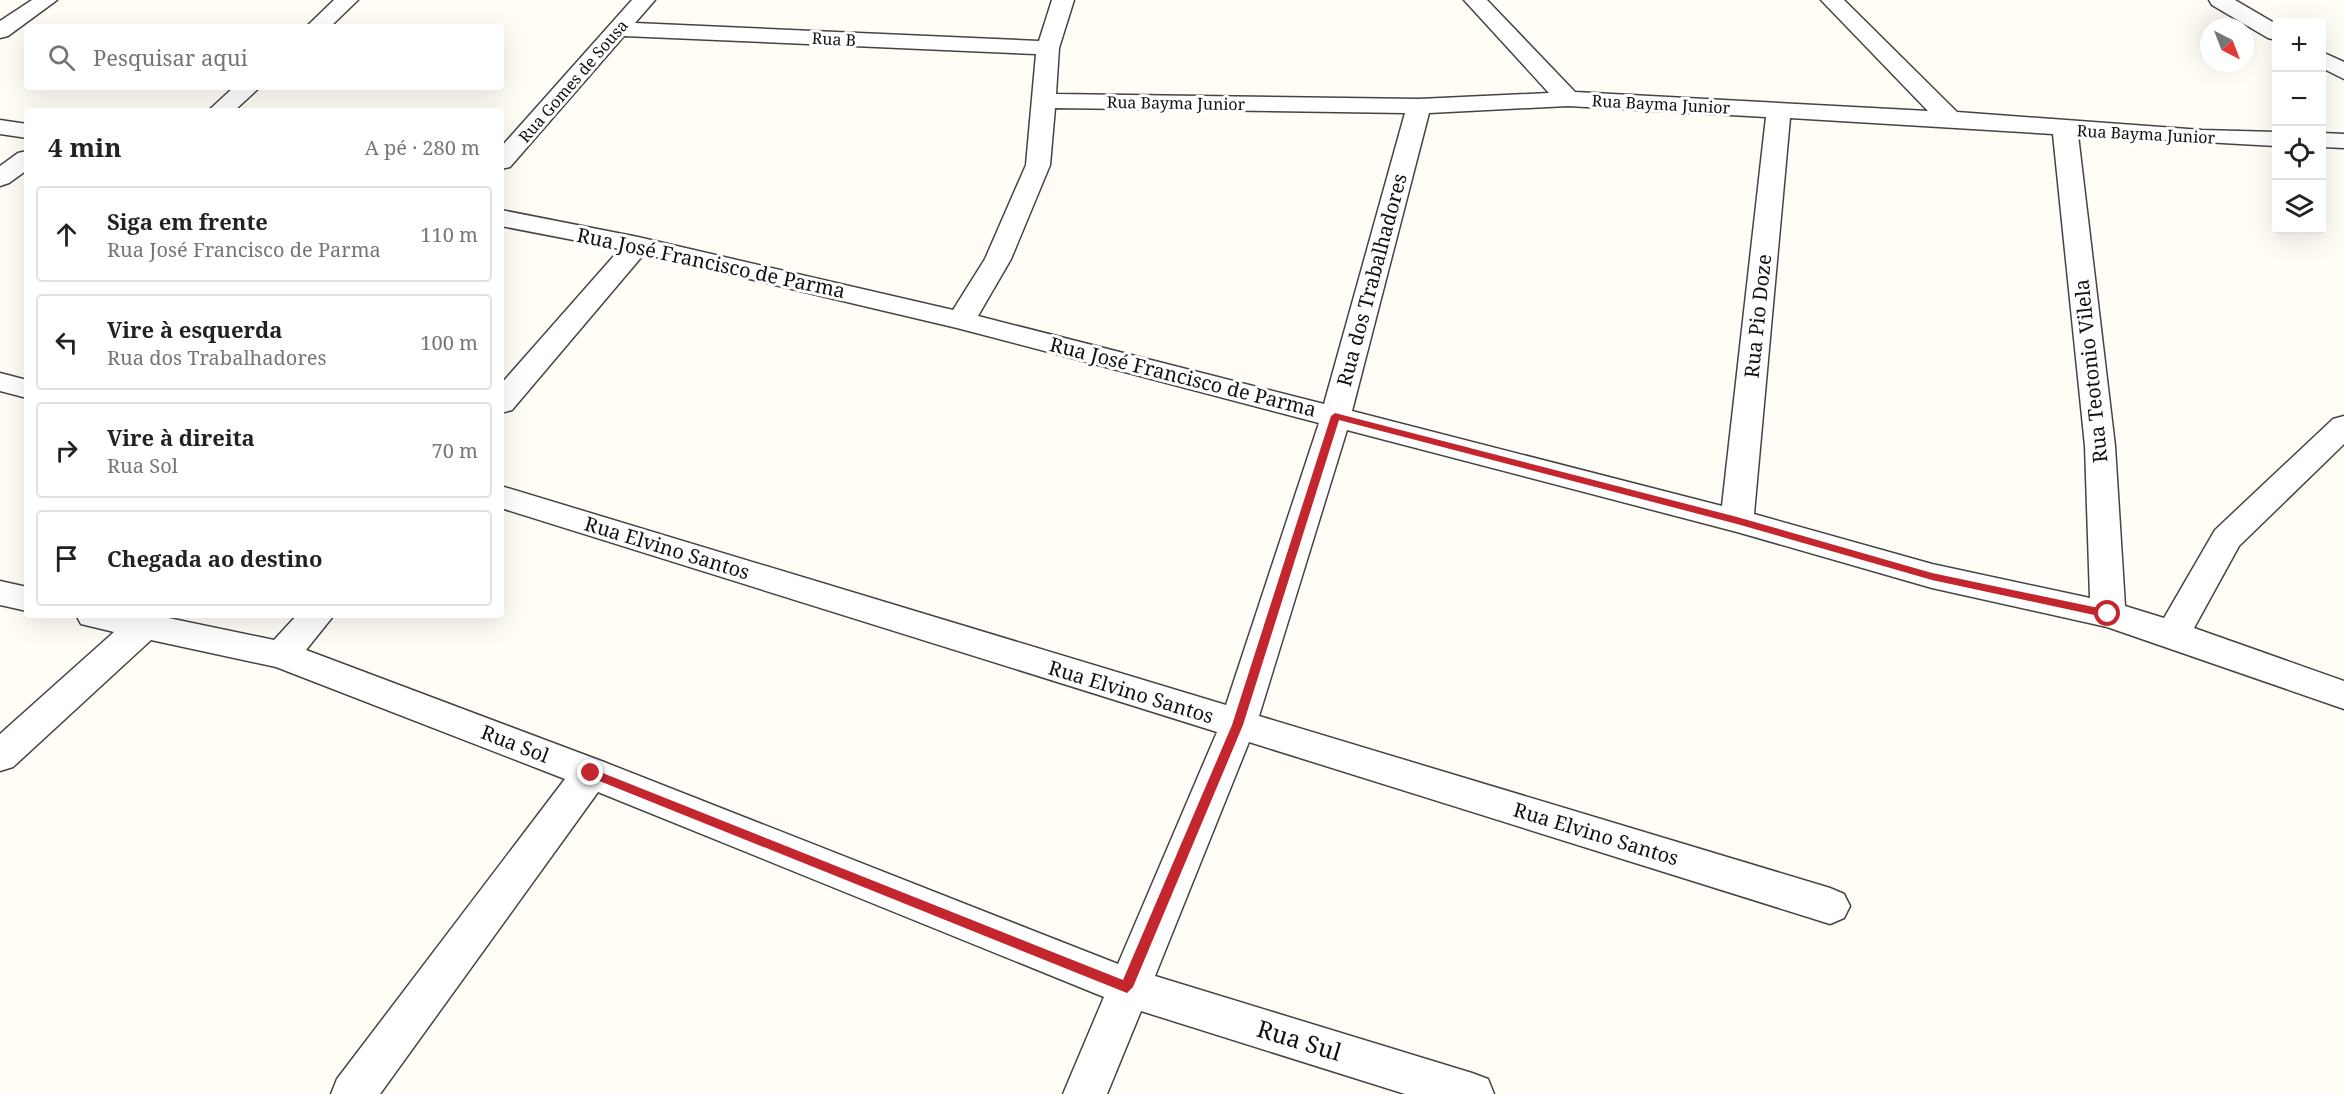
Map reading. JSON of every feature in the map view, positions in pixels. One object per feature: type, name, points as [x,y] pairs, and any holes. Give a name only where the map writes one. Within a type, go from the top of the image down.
[{"type":"street","points":[[0,31],[46,0]]},
{"type":"street","points":[[320,24],[347,0]]},
{"type":"street","name":"Rua Gomes de Sousa","points":[[504,159],[644,0]]},
{"type":"street","points":[[961,320],[998,259],[1038,165],[1048,48],[1063,0]]},
{"type":"street","points":[[1475,0],[1568,99]]},
{"type":"street","points":[[1832,0],[1950,118]]},
{"type":"street","points":[[2220,0],[2272,30]]},
{"type":"street","name":"Rua B","points":[[619,29],[1048,48]]},
{"type":"street","points":[[2326,61],[2344,72]]},
{"type":"street","points":[[224,108],[244,90]]},
{"type":"street","name":"Rua Bayma Junior","points":[[1045,101],[1419,106],[1568,99],[1950,118],[2065,129],[2272,139]]},
{"type":"street","name":"Rua dos Trabalhadores","points":[[1085,1094],[1127,987],[1238,725],[1335,416],[1419,106]]},
{"type":"street","name":"Rua Pio Doze","points":[[1737,521],[1779,111]]},
{"type":"street","points":[[0,127],[24,131]]},
{"type":"street","name":"Rua Teotonio Vilela","points":[[2065,129],[2100,446],[2108,614]]},
{"type":"street","points":[[2326,140],[2344,141]]},
{"type":"street","points":[[0,178],[24,160]]},
{"type":"street","name":"Rua José Francisco de Parma","points":[[504,219],[638,245],[961,320],[1737,521],[1932,576],[2108,614],[2174,634],[2344,695]]},
{"type":"street","points":[[504,401],[638,245]]},
{"type":"street","points":[[0,382],[24,388]]},
{"type":"street","points":[[2174,634],[2227,538],[2344,426]]},
{"type":"street","name":"Rua Elvino Santos","points":[[504,498],[1830,906]]},
{"type":"street","points":[[0,592],[24,598]]},
{"type":"street","name":"Rua Sol","points":[[106,618],[281,655],[591,773],[1127,987]]},
{"type":"street","points":[[281,655],[314,618]]},
{"type":"street","points":[[0,756],[144,627]]},
{"type":"street","points":[[353,1094],[591,773]]},
{"type":"street","name":"Rua Sul","points":[[1127,987],[1472,1094]]},
{"type":"route","points":[[591,773],[1127,987],[1238,725],[1335,416],[1737,521],[1932,576],[2108,614]]}]
